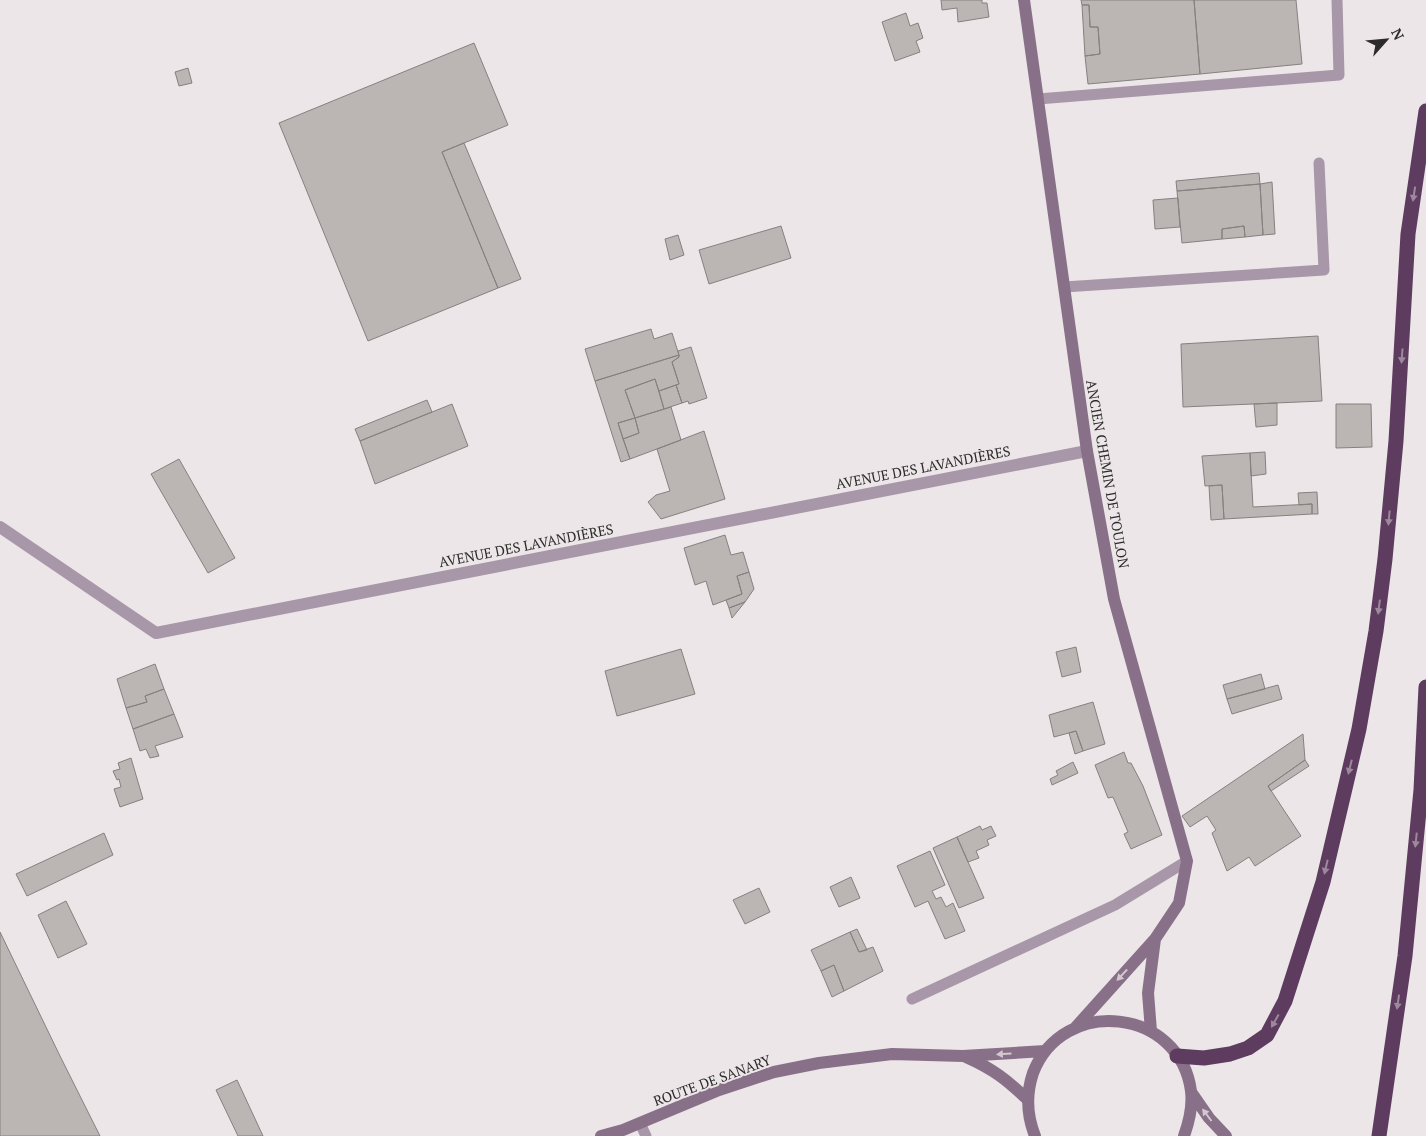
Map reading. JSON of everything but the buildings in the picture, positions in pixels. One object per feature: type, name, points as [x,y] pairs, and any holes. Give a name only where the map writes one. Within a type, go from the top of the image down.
[{"type":"highway","points":[[1177,1056],[1204,1058],[1230,1054],[1248,1048],[1268,1035],[1285,1001],[1323,882],[1359,729],[1377,622],[1396,441],[1408,234],[1426,112]]},
{"type":"highway","points":[[1379,1136],[1404,956],[1421,790],[1426,687]]},
{"type":"main road","name":"ANCIEN CHEMIN DE TOULON","points":[[1024,0],[1087,451],[1114,599],[1187,860],[1179,903],[1155,939],[1075,1028]]},
{"type":"main road","name":"ANCIEN CHEMIN DE TOULON","points":[[1151,1031],[1148,993],[1155,939]]},
{"type":"main road","points":[[1035,1136],[1029,1118],[1028,1100],[1030,1083],[1036,1066],[1045,1052],[1058,1038],[1075,1028],[1094,1022],[1113,1020],[1133,1024],[1151,1031],[1161,1038],[1177,1056],[1186,1073],[1191,1092],[1190,1116],[1184,1136]]},
{"type":"main road","name":"ROUTE DE SANARY","points":[[602,1136],[618,1133],[720,1090],[774,1072],[819,1063],[892,1054],[963,1056],[1045,1052]]},
{"type":"main road","name":"ROUTE DE SANARY","points":[[963,1056],[990,1068],[1008,1081],[1028,1100]]},
{"type":"main road","points":[[1191,1092],[1209,1118],[1226,1136]]},
{"type":"street","name":"AVENUE DES LAVANDIÈRES","points":[[0,527],[156,633],[1087,451]]},
{"type":"lane","points":[[1038,99],[1340,75],[1338,0]]},
{"type":"lane","points":[[1064,287],[1324,270],[1319,163]]},
{"type":"lane","points":[[912,999],[1114,905],[1187,860]]},
{"type":"lane","points":[[640,1123],[646,1136]]}]
